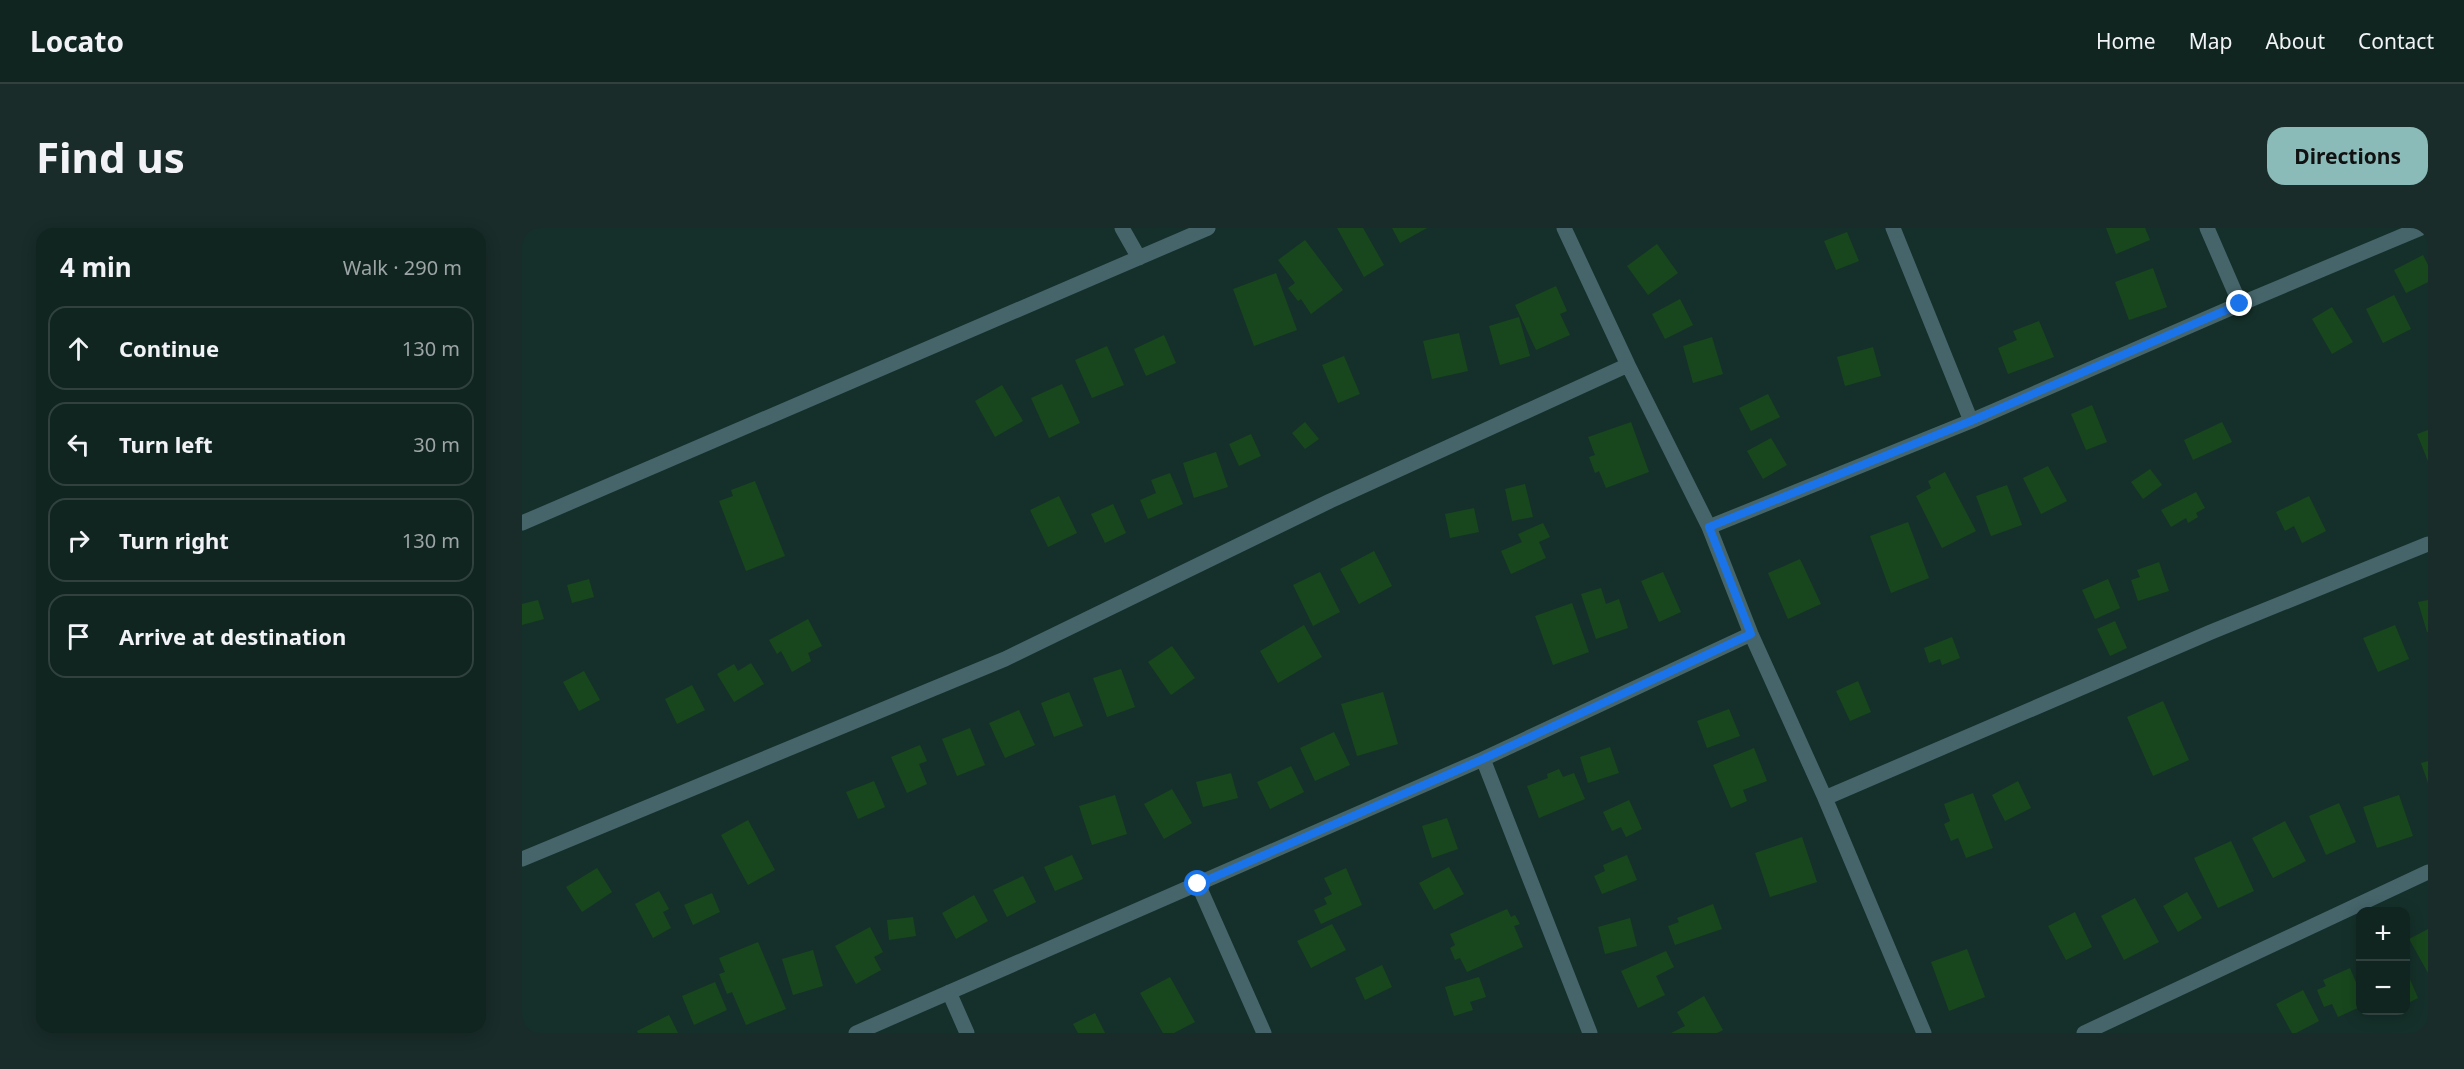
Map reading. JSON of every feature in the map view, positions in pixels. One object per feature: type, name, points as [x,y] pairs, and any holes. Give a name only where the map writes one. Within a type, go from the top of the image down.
[{"type":"street","points":[[1122,228],[1139,258]]},
{"type":"street","points":[[522,523],[1208,228]]},
{"type":"street","points":[[1564,228],[1628,365],[1709,527],[1751,634],[1825,798],[1924,1033]]},
{"type":"street","points":[[1893,228],[1971,421]]},
{"type":"street","points":[[2207,228],[2240,304]]},
{"type":"street","points":[[1709,527],[1971,421],[2421,228]]},
{"type":"street","points":[[522,860],[1005,659],[1330,501],[1628,365]]},
{"type":"street","points":[[1825,798],[2211,632],[2428,544]]},
{"type":"street","points":[[856,1033],[1483,759],[1751,634]]},
{"type":"street","points":[[1483,759],[1590,1033]]},
{"type":"street","points":[[2084,1033],[2428,872]]},
{"type":"street","points":[[1198,884],[1264,1033]]},
{"type":"street","points":[[950,993],[967,1033]]},
{"type":"building","points":[[1337,228],[1363,228],[1384,265],[1364,277]]},
{"type":"building","points":[[1392,228],[1427,228],[1400,243]]},
{"type":"building","points":[[2106,228],[2145,228],[2150,240],[2116,254]]},
{"type":"building","points":[[1847,232],[1859,261],[1836,270],[1824,241]]},
{"type":"building","points":[[1305,240],[1343,290],[1311,314],[1301,299],[1298,301],[1288,288],[1295,283],[1278,260]]},
{"type":"building","points":[[1657,244],[1678,273],[1648,295],[1627,266]]},
{"type":"building","points":[[2423,255],[2428,265],[2428,282],[2406,293],[2394,270]]},
{"type":"building","points":[[2153,268],[2167,307],[2129,320],[2115,282]]},
{"type":"building","points":[[1276,273],[1297,330],[1254,346],[1233,289]]},
{"type":"building","points":[[1556,286],[1567,311],[1560,314],[1570,335],[1536,350],[1515,305]]},
{"type":"building","points":[[2394,295],[2411,329],[2383,343],[2366,309]]},
{"type":"building","points":[[1680,299],[1693,325],[1665,339],[1652,314]]},
{"type":"building","points":[[2332,307],[2353,342],[2332,354],[2312,319]]},
{"type":"building","points":[[1519,317],[1530,356],[1500,365],[1489,326]]},
{"type":"building","points":[[2039,321],[2054,357],[2008,374],[1998,348],[2017,340],[2013,331]]},
{"type":"building","points":[[1459,333],[1468,371],[1432,379],[1423,341]]},
{"type":"building","points":[[1164,335],[1176,363],[1146,376],[1134,349]]},
{"type":"building","points":[[1712,337],[1723,374],[1693,383],[1683,346]]},
{"type":"building","points":[[1107,346],[1124,385],[1092,398],[1075,360]]},
{"type":"building","points":[[1873,347],[1881,376],[1845,386],[1837,357]]},
{"type":"building","points":[[1344,356],[1360,394],[1338,403],[1322,365]]},
{"type":"building","points":[[1062,384],[1080,423],[1049,438],[1031,398]]},
{"type":"building","points":[[1002,385],[1023,421],[995,437],[975,401]]},
{"type":"building","points":[[1768,394],[1780,417],[1751,431],[1739,408]]},
{"type":"building","points":[[2092,405],[2107,442],[2086,450],[2071,414]]},
{"type":"building","points":[[1305,422],[1319,439],[1305,449],[1292,433]]},
{"type":"building","points":[[1631,422],[1649,472],[1606,488],[1599,471],[1595,473],[1589,457],[1595,455],[1588,437]]},
{"type":"building","points":[[2222,422],[2232,442],[2193,460],[2184,440]]},
{"type":"building","points":[[2428,430],[2428,461],[2417,434]]},
{"type":"building","points":[[1251,434],[1261,456],[1239,466],[1229,444]]},
{"type":"building","points":[[1771,438],[1787,465],[1763,479],[1747,451]]},
{"type":"building","points":[[1216,452],[1228,487],[1194,498],[1183,463]]},
{"type":"building","points":[[2048,466],[2067,501],[2041,514],[2023,478]]},
{"type":"building","points":[[2150,469],[2162,485],[2143,499],[2131,482]]},
{"type":"building","points":[[1945,472],[1976,531],[1942,548],[1916,496],[1931,488],[1928,481]]},
{"type":"building","points":[[1170,473],[1183,504],[1148,519],[1140,500],[1156,493],[1151,480]]},
{"type":"building","points":[[755,481],[785,556],[746,571],[719,501],[733,496],[731,490]]},
{"type":"building","points":[[1525,484],[1533,517],[1512,521],[1505,489]]},
{"type":"building","points":[[2007,485],[2022,525],[1991,536],[1976,496]]},
{"type":"building","points":[[2196,492],[2205,508],[2196,513],[2198,517],[2188,523],[2186,518],[2171,527],[2161,510]]},
{"type":"building","points":[[1059,496],[1077,533],[1048,547],[1030,510]]},
{"type":"building","points":[[2309,496],[2326,531],[2302,543],[2294,526],[2285,531],[2276,512]]},
{"type":"building","points":[[1113,504],[1126,533],[1105,543],[1091,514]]},
{"type":"building","points":[[1474,508],[1479,532],[1450,538],[1445,514]]},
{"type":"building","points":[[1908,522],[1929,578],[1891,593],[1870,536]]},
{"type":"building","points":[[1543,523],[1550,537],[1539,542],[1546,558],[1511,574],[1501,551],[1522,542],[1518,534]]},
{"type":"building","points":[[1374,551],[1392,586],[1359,604],[1340,569]]},
{"type":"building","points":[[1800,559],[1821,604],[1788,619],[1768,573]]},
{"type":"building","points":[[2159,562],[2169,591],[2138,601],[2131,580],[2140,577],[2137,570]]},
{"type":"building","points":[[1320,572],[1340,612],[1313,626],[1293,585]]},
{"type":"building","points":[[1663,572],[1681,612],[1659,622],[1641,581]]},
{"type":"building","points":[[589,579],[594,597],[572,603],[567,585]]},
{"type":"building","points":[[2108,579],[2120,608],[2095,619],[2082,590]]},
{"type":"building","points":[[1601,588],[1606,604],[1619,599],[1628,628],[1596,639],[1581,594]]},
{"type":"building","points":[[538,600],[544,619],[522,625],[522,604]]},
{"type":"building","points":[[2428,600],[2428,632],[2427,632],[2418,602]]},
{"type":"building","points":[[1572,603],[1589,652],[1553,665],[1535,616]]},
{"type":"building","points":[[808,619],[822,646],[808,653],[811,661],[792,672],[781,651],[777,654],[769,640]]},
{"type":"building","points":[[2115,621],[2127,648],[2110,656],[2097,629]]},
{"type":"building","points":[[1304,625],[1322,657],[1278,683],[1260,651]]},
{"type":"building","points":[[2395,625],[2409,659],[2378,672],[2363,638]]},
{"type":"building","points":[[1952,637],[1960,658],[1942,665],[1940,659],[1929,663],[1924,648]]},
{"type":"building","points":[[1172,646],[1195,678],[1171,695],[1148,662]]},
{"type":"building","points":[[751,663],[764,684],[734,702],[717,674],[734,664],[738,671]]},
{"type":"building","points":[[1121,669],[1135,707],[1107,717],[1093,678]]},
{"type":"building","points":[[584,671],[600,700],[579,711],[563,682]]},
{"type":"building","points":[[1858,681],[1871,712],[1850,721],[1836,691]]},
{"type":"building","points":[[692,685],[705,710],[677,724],[665,699]]},
{"type":"building","points":[[1069,692],[1083,726],[1054,737],[1041,703]]},
{"type":"building","points":[[1383,692],[1398,744],[1357,756],[1341,704]]},
{"type":"building","points":[[2163,701],[2189,760],[2153,776],[2127,717]]},
{"type":"building","points":[[1729,709],[1740,736],[1707,748],[1697,721]]},
{"type":"building","points":[[1019,710],[1035,745],[1005,758],[989,723]]},
{"type":"building","points":[[970,728],[985,765],[957,776],[942,739]]},
{"type":"building","points":[[1334,732],[1350,765],[1315,781],[1300,748]]},
{"type":"building","points":[[920,745],[927,761],[919,764],[927,784],[907,793],[891,757]]},
{"type":"building","points":[[1610,747],[1619,773],[1588,783],[1580,757]]},
{"type":"building","points":[[1754,748],[1767,781],[1743,790],[1747,801],[1731,808],[1713,765]]},
{"type":"building","points":[[2428,761],[2428,783],[2421,763]]},
{"type":"building","points":[[1291,766],[1304,792],[1270,809],[1257,782]]},
{"type":"building","points":[[1559,769],[1563,777],[1574,773],[1585,799],[1539,818],[1527,786],[1548,778],[1547,774]]},
{"type":"building","points":[[1231,773],[1238,798],[1203,807],[1196,782]]},
{"type":"building","points":[[874,781],[885,807],[858,819],[846,792]]},
{"type":"building","points":[[2018,781],[2031,808],[2005,821],[1992,795]]},
{"type":"building","points":[[1172,789],[1192,823],[1164,839],[1144,804]]},
{"type":"building","points":[[1973,793],[1993,848],[1966,858],[1958,838],[1951,841],[1944,824],[1950,821],[1944,804]]},
{"type":"building","points":[[1115,795],[1127,834],[1092,845],[1079,806]]},
{"type":"building","points":[[2399,795],[2413,836],[2377,848],[2363,807]]},
{"type":"building","points":[[1629,800],[1642,829],[1626,837],[1621,827],[1612,831],[1603,812]]},
{"type":"building","points":[[2339,803],[2356,842],[2326,855],[2309,816]]},
{"type":"building","points":[[1447,818],[1458,849],[1432,858],[1422,826]]},
{"type":"building","points":[[748,820],[775,870],[748,885],[721,835]]},
{"type":"building","points":[[2285,821],[2306,861],[2273,878],[2252,838]]},
{"type":"building","points":[[1802,837],[1817,882],[1770,897],[1755,853]]},
{"type":"building","points":[[2231,841],[2254,891],[2218,908],[2194,858]]},
{"type":"building","points":[[1072,855],[1083,879],[1055,891],[1044,867]]},
{"type":"building","points":[[1627,855],[1637,880],[1602,894],[1594,876],[1605,871],[1603,865]]},
{"type":"building","points":[[1449,867],[1464,894],[1434,910],[1419,883]]},
{"type":"building","points":[[597,868],[612,892],[582,912],[566,887]]},
{"type":"building","points":[[1346,868],[1362,905],[1321,924],[1314,910],[1327,904],[1324,898],[1332,894],[1324,878]]},
{"type":"building","points":[[1023,876],[1036,902],[1007,917],[993,890]]},
{"type":"building","points":[[659,891],[669,909],[663,912],[671,928],[653,938],[635,904]]},
{"type":"building","points":[[2187,892],[2202,918],[2178,932],[2163,906]]},
{"type":"building","points":[[712,893],[720,912],[693,925],[684,905]]},
{"type":"building","points":[[974,895],[988,921],[956,939],[942,913]]},
{"type":"building","points":[[2135,898],[2159,942],[2124,960],[2101,916]]},
{"type":"building","points":[[1713,904],[1722,929],[1675,945],[1668,926],[1679,922],[1677,918]]},
{"type":"building","points":[[1507,909],[1511,917],[1515,915],[1520,924],[1514,926],[1523,947],[1467,972],[1460,958],[1455,960],[1450,948],[1455,945],[1450,934]]},
{"type":"building","points":[[2075,912],[2092,947],[2066,960],[2048,926]]},
{"type":"building","points":[[913,917],[916,936],[889,940],[887,920]]},
{"type":"building","points":[[1630,918],[1637,946],[1605,954],[1598,927]]},
{"type":"building","points":[[1332,924],[1346,950],[1311,968],[1297,941]]},
{"type":"building","points":[[870,927],[883,952],[874,957],[881,970],[856,984],[835,946]]},
{"type":"building","points":[[2428,929],[2428,973],[2410,941],[2410,938]]},
{"type":"building","points":[[758,942],[786,1009],[746,1025],[732,992],[727,994],[719,974],[725,972],[719,958]]},
{"type":"building","points":[[1967,949],[1985,997],[1949,1011],[1931,962]]},
{"type":"building","points":[[813,950],[823,986],[793,995],[782,959]]},
{"type":"building","points":[[1666,951],[1674,967],[1656,976],[1665,995],[1638,1008],[1621,971]]},
{"type":"building","points":[[1382,965],[1392,987],[1365,1000],[1355,978]]},
{"type":"building","points":[[2350,968],[2356,982],[2356,1009],[2338,1017],[2332,1004],[2324,1007],[2317,990],[2326,986],[2323,980]]},
{"type":"building","points":[[1170,977],[1195,1022],[1174,1033],[1163,1033],[1140,993]]},
{"type":"building","points":[[1479,977],[1486,997],[1470,1002],[1473,1010],[1454,1016],[1445,987]]},
{"type":"building","points":[[2410,979],[2418,998],[2410,1002]]},
{"type":"building","points":[[715,982],[727,1010],[694,1025],[682,996]]},
{"type":"building","points":[[2303,990],[2319,1021],[2292,1033],[2276,1004]]},
{"type":"building","points":[[1704,996],[1723,1030],[1717,1033],[1671,1033],[1685,1026],[1677,1012]]},
{"type":"building","points":[[1095,1013],[1105,1033],[1078,1033],[1073,1024]]},
{"type":"building","points":[[669,1015],[678,1033],[638,1033],[637,1031]]},
{"type":"route","points":[[1198,884],[1483,759],[1751,634],[1709,527],[1971,421],[2240,304]]}]
